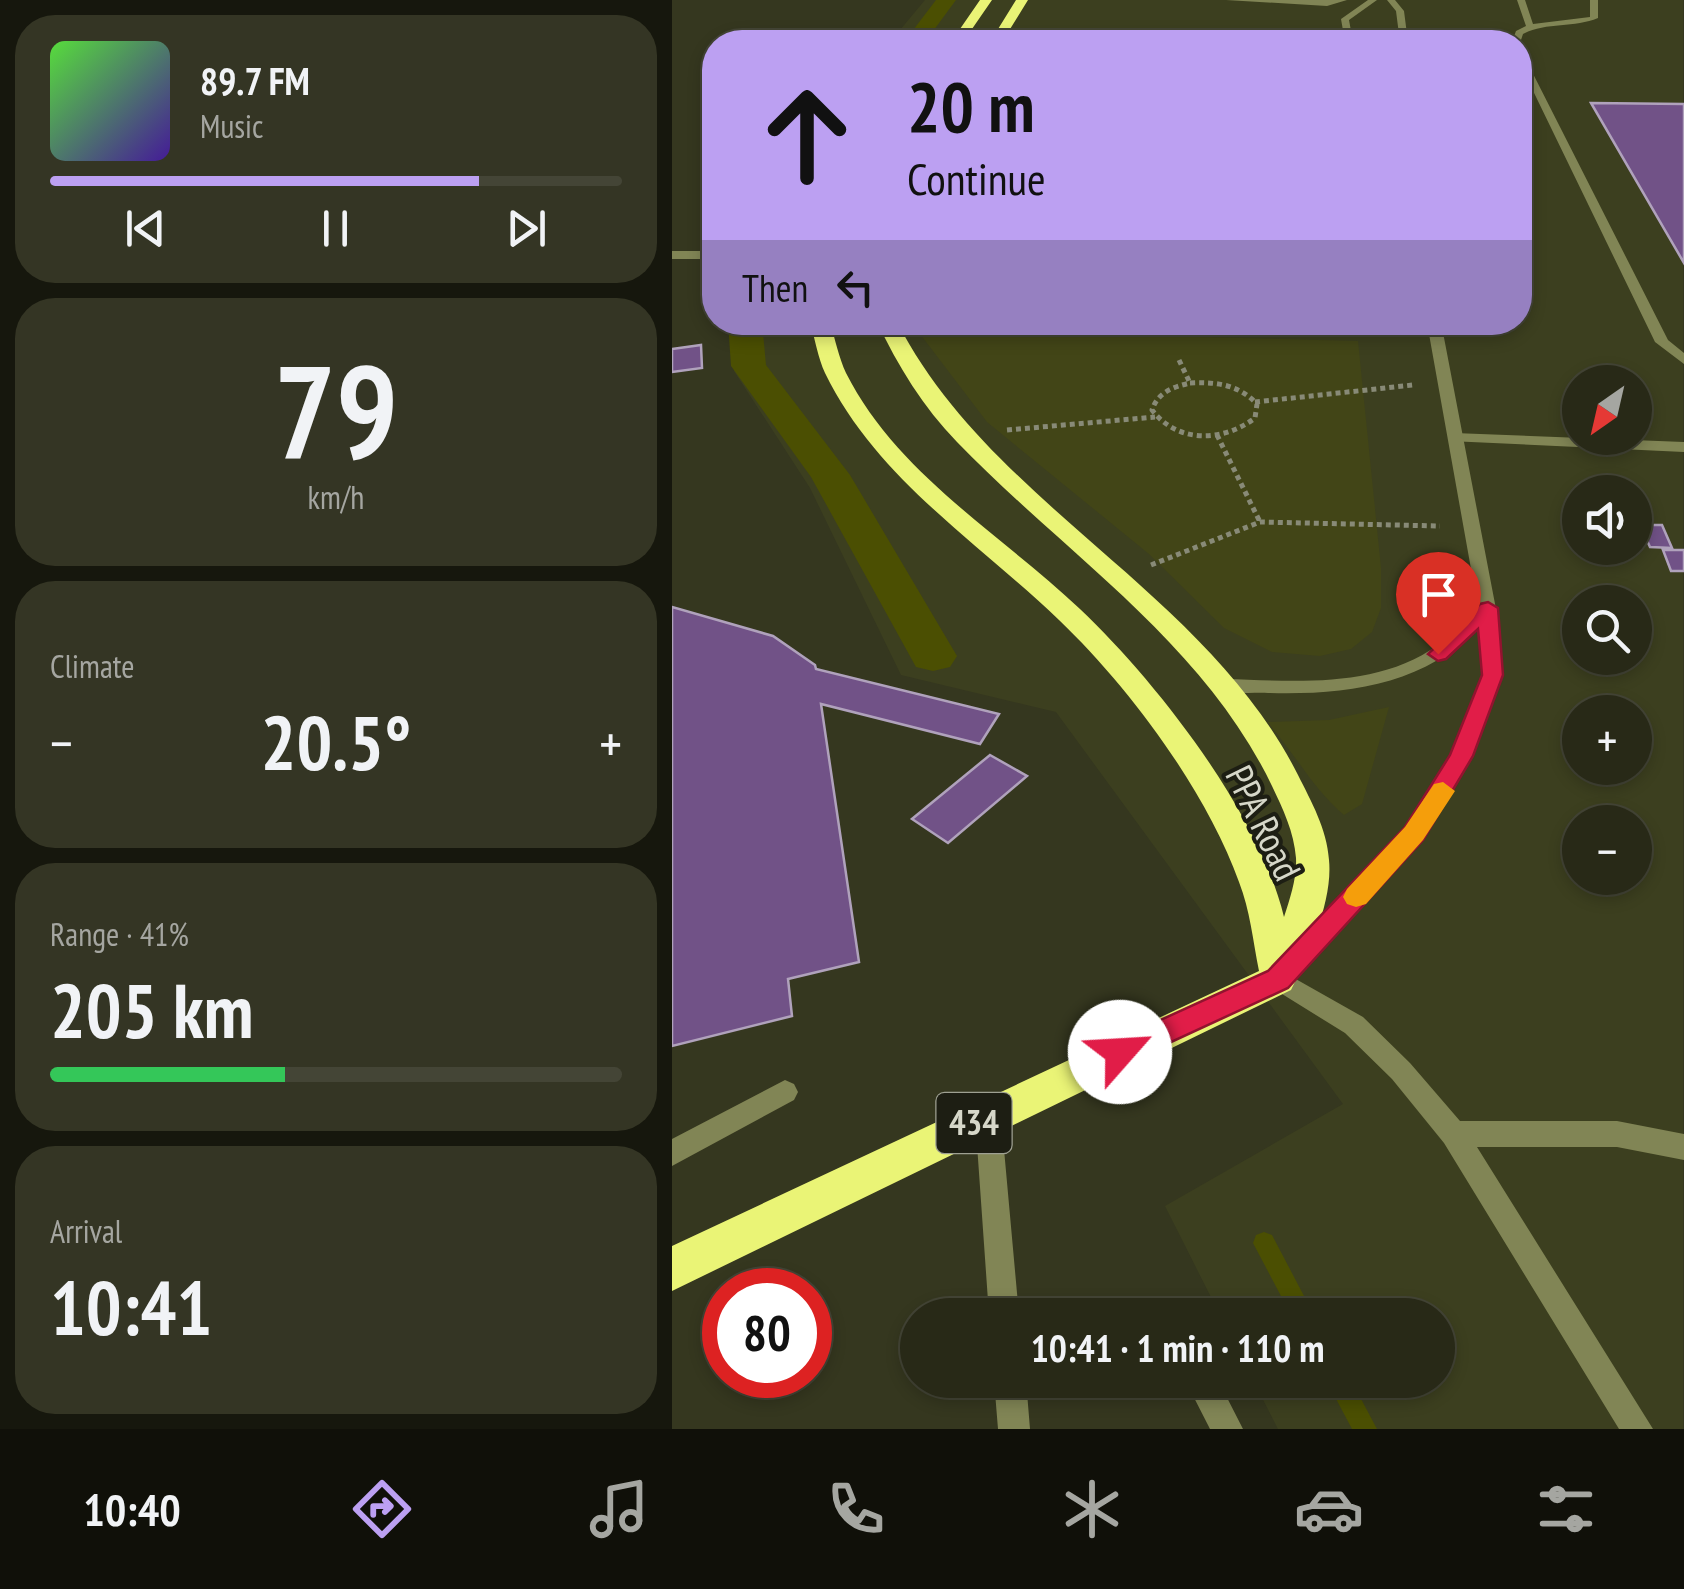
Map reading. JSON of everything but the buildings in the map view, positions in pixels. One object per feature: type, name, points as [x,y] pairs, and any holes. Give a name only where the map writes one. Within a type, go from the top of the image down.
[{"type":"highway","points":[[965,30],[986,0]]},
{"type":"highway","points":[[1003,30],[1022,0]]},
{"type":"highway","name":"PPA Road","points":[[823,335],[831,370],[886,448],[1106,651],[1171,737],[1256,880],[1278,980]]},
{"type":"highway","name":"PPA Road","points":[[894,335],[919,384],[962,434],[1118,578],[1225,685],[1287,779],[1309,835],[1312,877],[1278,980]]},
{"type":"highway","name":"434","points":[[672,1269],[1278,980]]},
{"type":"street","points":[[1230,0],[1328,4],[1343,0]]},
{"type":"street","points":[[1347,30],[1345,19],[1372,0]]},
{"type":"street","points":[[1391,0],[1400,11],[1402,30]]},
{"type":"street","points":[[1521,0],[1530,28]]},
{"type":"street","points":[[1525,30],[1594,18],[1594,0]]},
{"type":"street","points":[[1532,80],[1662,342],[1684,360]]},
{"type":"street","points":[[672,255],[702,255]]},
{"type":"street","points":[[1436,335],[1488,608],[1492,675],[1461,756],[1440,795],[1403,846],[1278,980],[1354,1026],[1401,1071],[1454,1134],[1637,1429]]},
{"type":"street","points":[[1454,438],[1684,447]]},
{"type":"street","points":[[1225,685],[1356,684],[1398,674],[1438,654],[1488,608]]},
{"type":"street","points":[[672,1154],[786,1092]]},
{"type":"street","points":[[988,1116],[1003,1298]]},
{"type":"street","points":[[1454,1134],[1616,1134],[1684,1147]]},
{"type":"street","points":[[1011,1398],[1014,1429]]},
{"type":"street","points":[[1211,1398],[1227,1429]]},
{"type":"path","points":[[1255,402],[1444,382]]},
{"type":"path","points":[[962,434],[1155,417],[1186,433],[1217,435],[1249,424],[1258,411],[1255,402],[1235,388],[1190,383],[1158,397],[1152,410],[1155,417]]},
{"type":"path","points":[[1217,435],[1260,522]]},
{"type":"path","points":[[1118,578],[1260,522],[1472,526]]},
{"type":"shaded area","points":[[925,0],[1683,0],[1683,1429],[1278,1429],[1262,1398],[1455,1398],[1455,1298],[1211,1298],[1165,1206],[1343,1104],[1056,712],[901,675],[810,488],[734,371],[735,335],[1532,335],[1532,30],[900,30]]},
{"type":"shaded area","points":[[921,335],[1358,341],[1381,568],[1381,608],[1372,632],[1351,649],[1320,656],[1272,652],[1224,628],[1149,554],[987,422]]},
{"type":"shaded area","points":[[1389,707],[1362,804],[1344,815],[1267,722],[1329,720]]},
{"type":"waterway","points":[[923,30],[946,0]]},
{"type":"waterway","points":[[746,335],[749,366],[830,475],[933,656]]},
{"type":"waterway","points":[[1264,1243],[1294,1298]]},
{"type":"waterway","points":[[1348,1398],[1365,1429]]},
{"type":"slow traffic","points":[[1356,897],[1414,833],[1443,791]]},
{"type":"route","points":[[1120,1052],[1278,980],[1414,833],[1461,756],[1492,675],[1488,608],[1438,654]]}]
